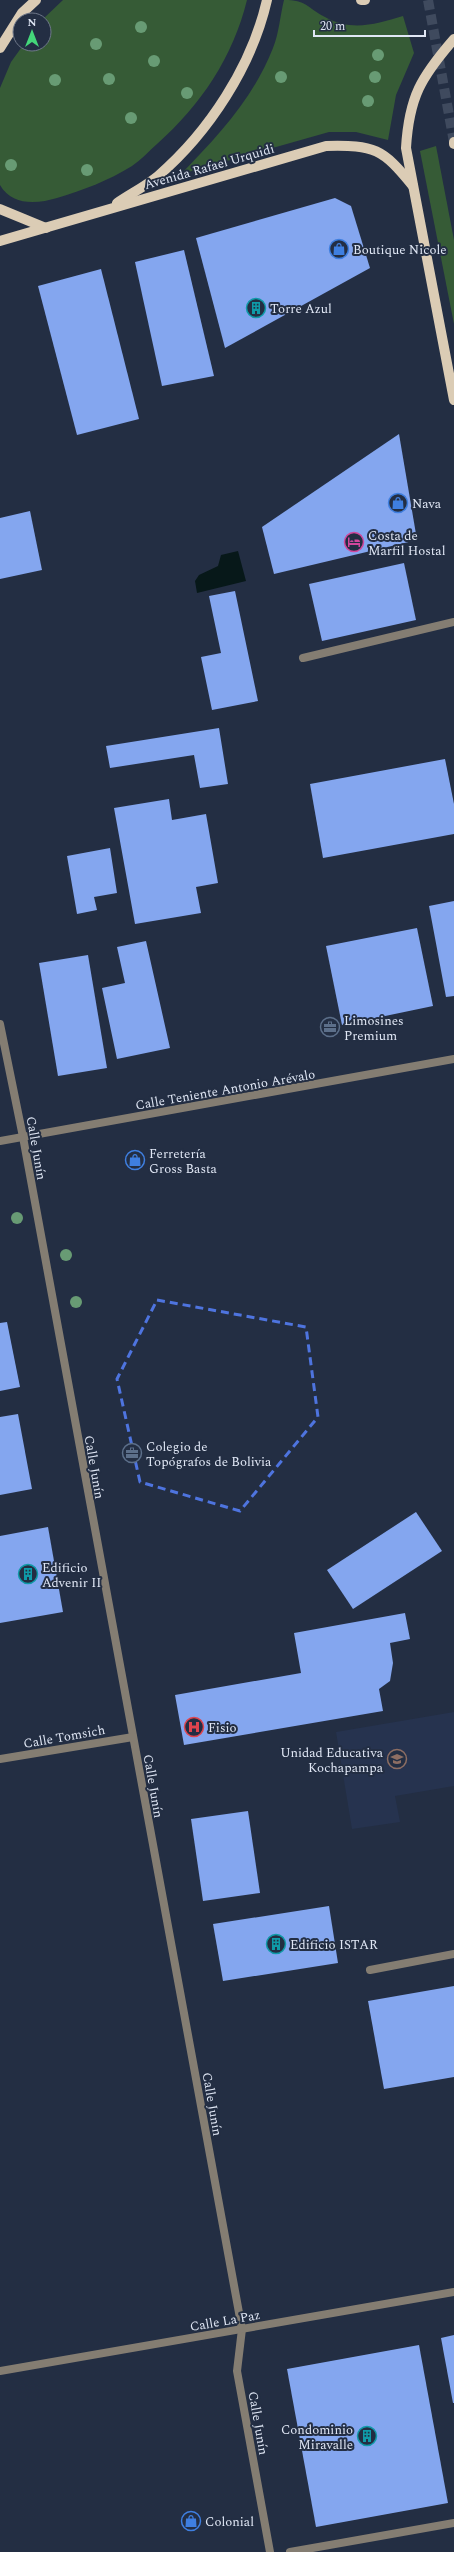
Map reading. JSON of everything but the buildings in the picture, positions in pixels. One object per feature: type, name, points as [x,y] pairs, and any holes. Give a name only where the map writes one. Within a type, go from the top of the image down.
[{"type":"main road","points":[[0,48],[22,13],[36,0]]},
{"type":"main road","points":[[107,209],[157,177],[199,135],[232,85],[251,49],[267,0]]},
{"type":"main road","points":[[454,39],[424,76],[413,98],[407,123],[406,148],[454,400]]},
{"type":"main road","name":"Avenida Rafael Urquidi","points":[[0,241],[326,146],[358,145],[384,154],[413,186]]},
{"type":"main road","points":[[0,209],[46,228]]},
{"type":"street","points":[[303,658],[454,622]]},
{"type":"street","name":"Calle Junín","points":[[0,1024],[23,1137],[242,2329],[237,2371],[270,2552]]},
{"type":"street","name":"Calle Teniente Antonio Arévalo","points":[[0,1141],[454,1059]]},
{"type":"street","name":"Calle Tomsich","points":[[0,1759],[133,1737]]},
{"type":"street","points":[[370,1970],[454,1954]]},
{"type":"street","name":"Calle La Paz","points":[[0,2371],[454,2292]]},
{"type":"street","points":[[290,2552],[454,2523]]},
{"type":"highlighted area","points":[[157,1300],[306,1327],[318,1417],[240,1511],[140,1482],[117,1379]]},
{"type":"shaded area","points":[[238,551],[246,581],[197,593],[195,581],[199,575],[218,566],[221,555]]},
{"type":"shaded area","name":"Unidad Educativa Kochapampa","points":[[454,1712],[454,1786],[395,1796],[400,1822],[352,1829],[336,1732]]},
{"type":"green space","points":[[63,0],[247,0],[233,41],[213,79],[188,113],[142,158],[132,166],[105,181],[49,200],[26,202],[11,197],[0,185],[0,88],[11,62],[18,52],[52,52],[52,12],[50,12]]},
{"type":"green space","points":[[284,0],[297,1],[335,22],[345,24],[374,24],[403,16],[414,53],[396,95],[388,140],[356,132],[329,132],[181,174],[221,131],[245,100],[255,84],[273,48]]},
{"type":"green space","points":[[436,146],[454,240],[454,324],[420,151]]},
{"type":"tunnel","points":[[428,0],[454,142]]},
{"type":"place","name":"Boutique Nicole","points":[[339,249]]},
{"type":"place","name":"Torre Azul","points":[[256,308]]},
{"type":"place","name":"Nava","points":[[398,503]]},
{"type":"place","name":"Costa de Marfil Hostal","points":[[354,542]]},
{"type":"place","name":"Limosines Premium","points":[[330,1027]]},
{"type":"place","name":"Ferretería Gross Basta","points":[[135,1160]]},
{"type":"place","name":"Colegio de Topógrafos de Bolivia","points":[[132,1453]]},
{"type":"place","name":"Edificio Advenir II","points":[[28,1574]]},
{"type":"place","name":"Fisio","points":[[194,1727]]},
{"type":"place","name":"Unidad Educativa Kochapampa","points":[[397,1759]]},
{"type":"place","name":"Edificio ISTAR","points":[[276,1944]]},
{"type":"place","name":"Condominio Miravalle","points":[[367,2436]]},
{"type":"place","name":"Colonial","points":[[191,2521]]}]
